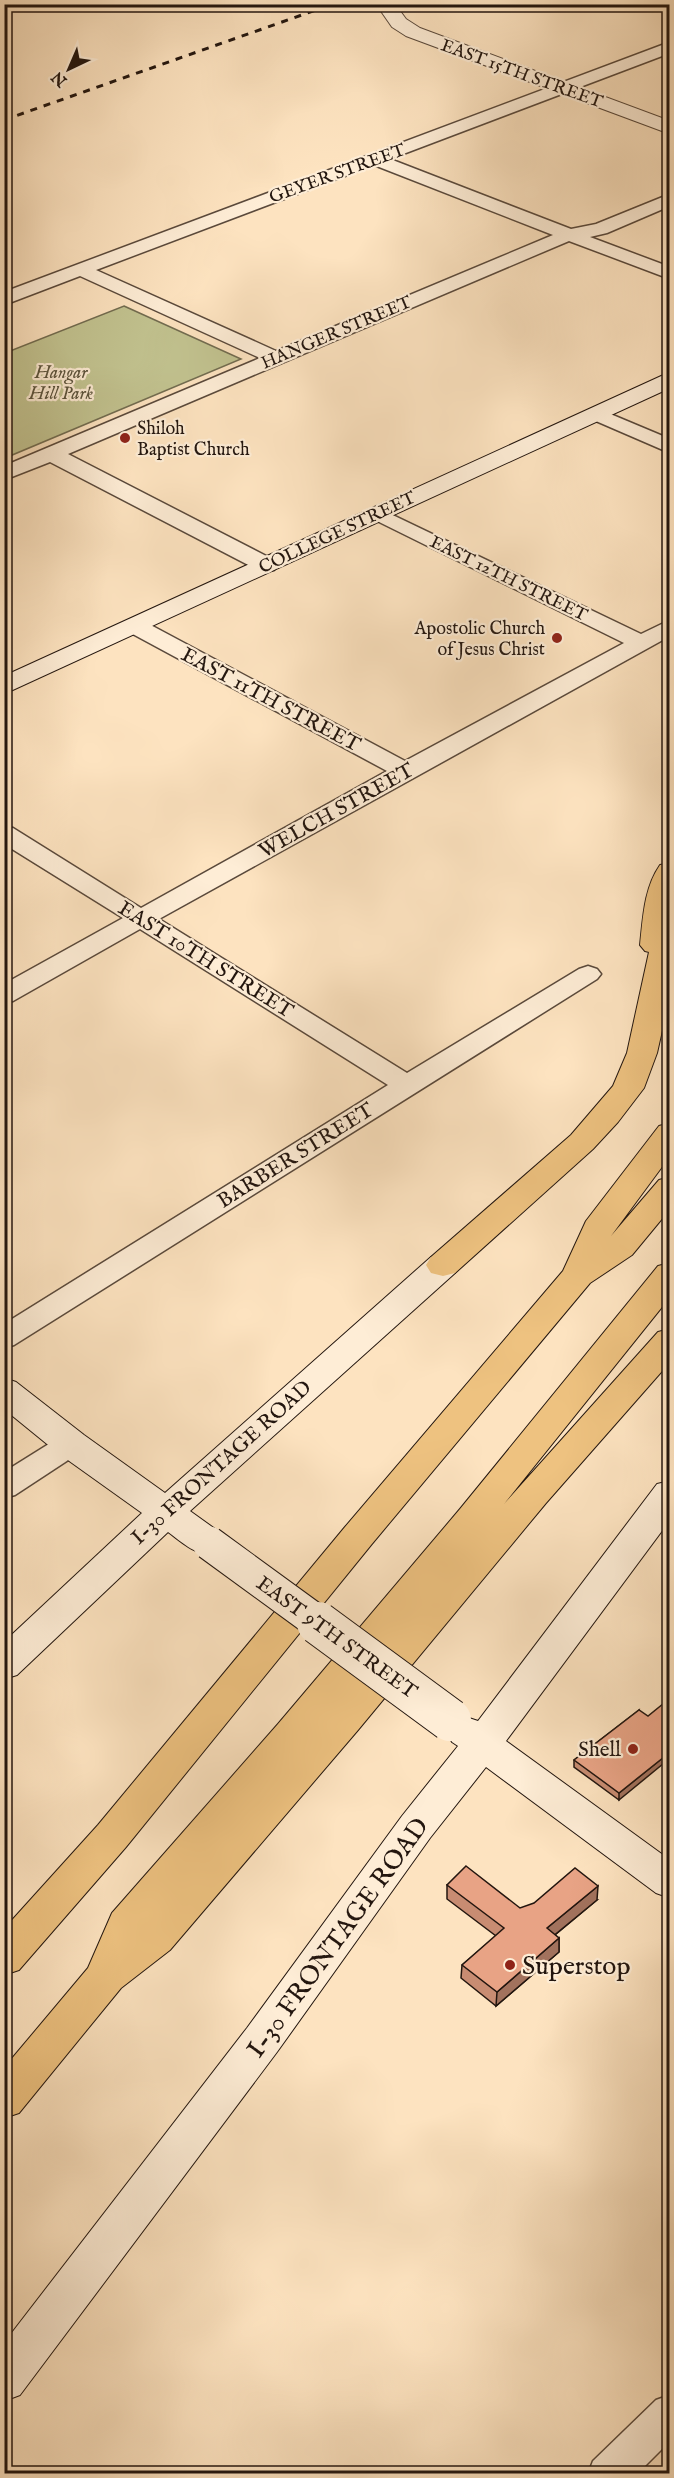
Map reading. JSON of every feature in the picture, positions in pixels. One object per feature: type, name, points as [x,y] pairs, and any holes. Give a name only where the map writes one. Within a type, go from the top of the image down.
[{"type":"highway","points":[[654,998],[656,925],[660,899],[669,871]]},
{"type":"highway","points":[[443,1265],[582,1142],[628,1088],[636,1071],[669,922]]},
{"type":"highway","points":[[578,1275],[598,1228],[669,1133]]},
{"type":"highway","points":[[4,1959],[112,1836],[358,1536],[578,1275],[620,1247],[669,1187]]},
{"type":"highway","points":[[106,1976],[127,1925],[292,1734],[473,1518],[669,1274]]},
{"type":"highway","points":[[4,2100],[106,1976],[155,1938],[344,1720],[533,1494],[669,1340]]},
{"type":"main road","name":"EAST 15TH STREET","points":[[385,4],[399,23],[413,32],[669,128]]},
{"type":"main road","name":"COLLEGE STREET","points":[[9,680],[137,627],[669,379]]},
{"type":"main road","points":[[625,400],[669,395]]},
{"type":"main road","name":"I-30 FRONTAGE ROAD","points":[[4,1665],[165,1513],[443,1265]]},
{"type":"main road","name":"EAST 9TH STREET","points":[[4,1390],[165,1513],[669,1882]]},
{"type":"main road","name":"I-30 FRONTAGE ROAD","points":[[4,2380],[262,2040],[416,1827],[482,1744],[530,1676],[669,1493]]},
{"type":"street","name":"GEYER STREET","points":[[4,299],[244,207],[564,89],[669,47]]},
{"type":"street","points":[[376,160],[669,274]]},
{"type":"street","name":"HANGER STREET","points":[[4,474],[570,235],[601,229],[669,199]]},
{"type":"street","points":[[81,270],[275,358]]},
{"type":"street","points":[[596,414],[669,447]]},
{"type":"street","points":[[51,454],[266,565]]},
{"type":"street","name":"EAST 12TH STREET","points":[[378,514],[640,642]]},
{"type":"street","name":"EAST 11TH STREET","points":[[137,627],[405,771]]},
{"type":"street","name":"WELCH STREET","points":[[4,995],[142,920],[405,771],[669,627]]},
{"type":"street","name":"EAST 10TH STREET","points":[[4,833],[407,1085]]},
{"type":"street","name":"BARBER STREET","points":[[4,1338],[588,974]]},
{"type":"street","points":[[4,1487],[72,1444]]},
{"type":"street","points":[[608,2474],[669,2413]]},
{"type":"green space","name":"Hangar Hill Park","points":[[124,306],[241,359],[5,458],[5,353]]},
{"type":"building","name":"Shell","points":[[669,1699],[669,1753],[619,1793],[574,1760],[639,1710],[648,1716]]},
{"type":"building","points":[[466,1866],[520,1908],[534,1903],[575,1868],[598,1886],[547,1928],[559,1938],[497,1992],[462,1965],[504,1928],[447,1885]]},
{"type":"railway","points":[[4,120],[333,4]]},
{"type":"place","name":"Shiloh Baptist Church","points":[[125,438]]},
{"type":"place","name":"Apostolic Church of Jesus Christ","points":[[557,638]]},
{"type":"place","name":"Shell","points":[[633,1749]]},
{"type":"place","name":"Superstop","points":[[510,1965]]}]
